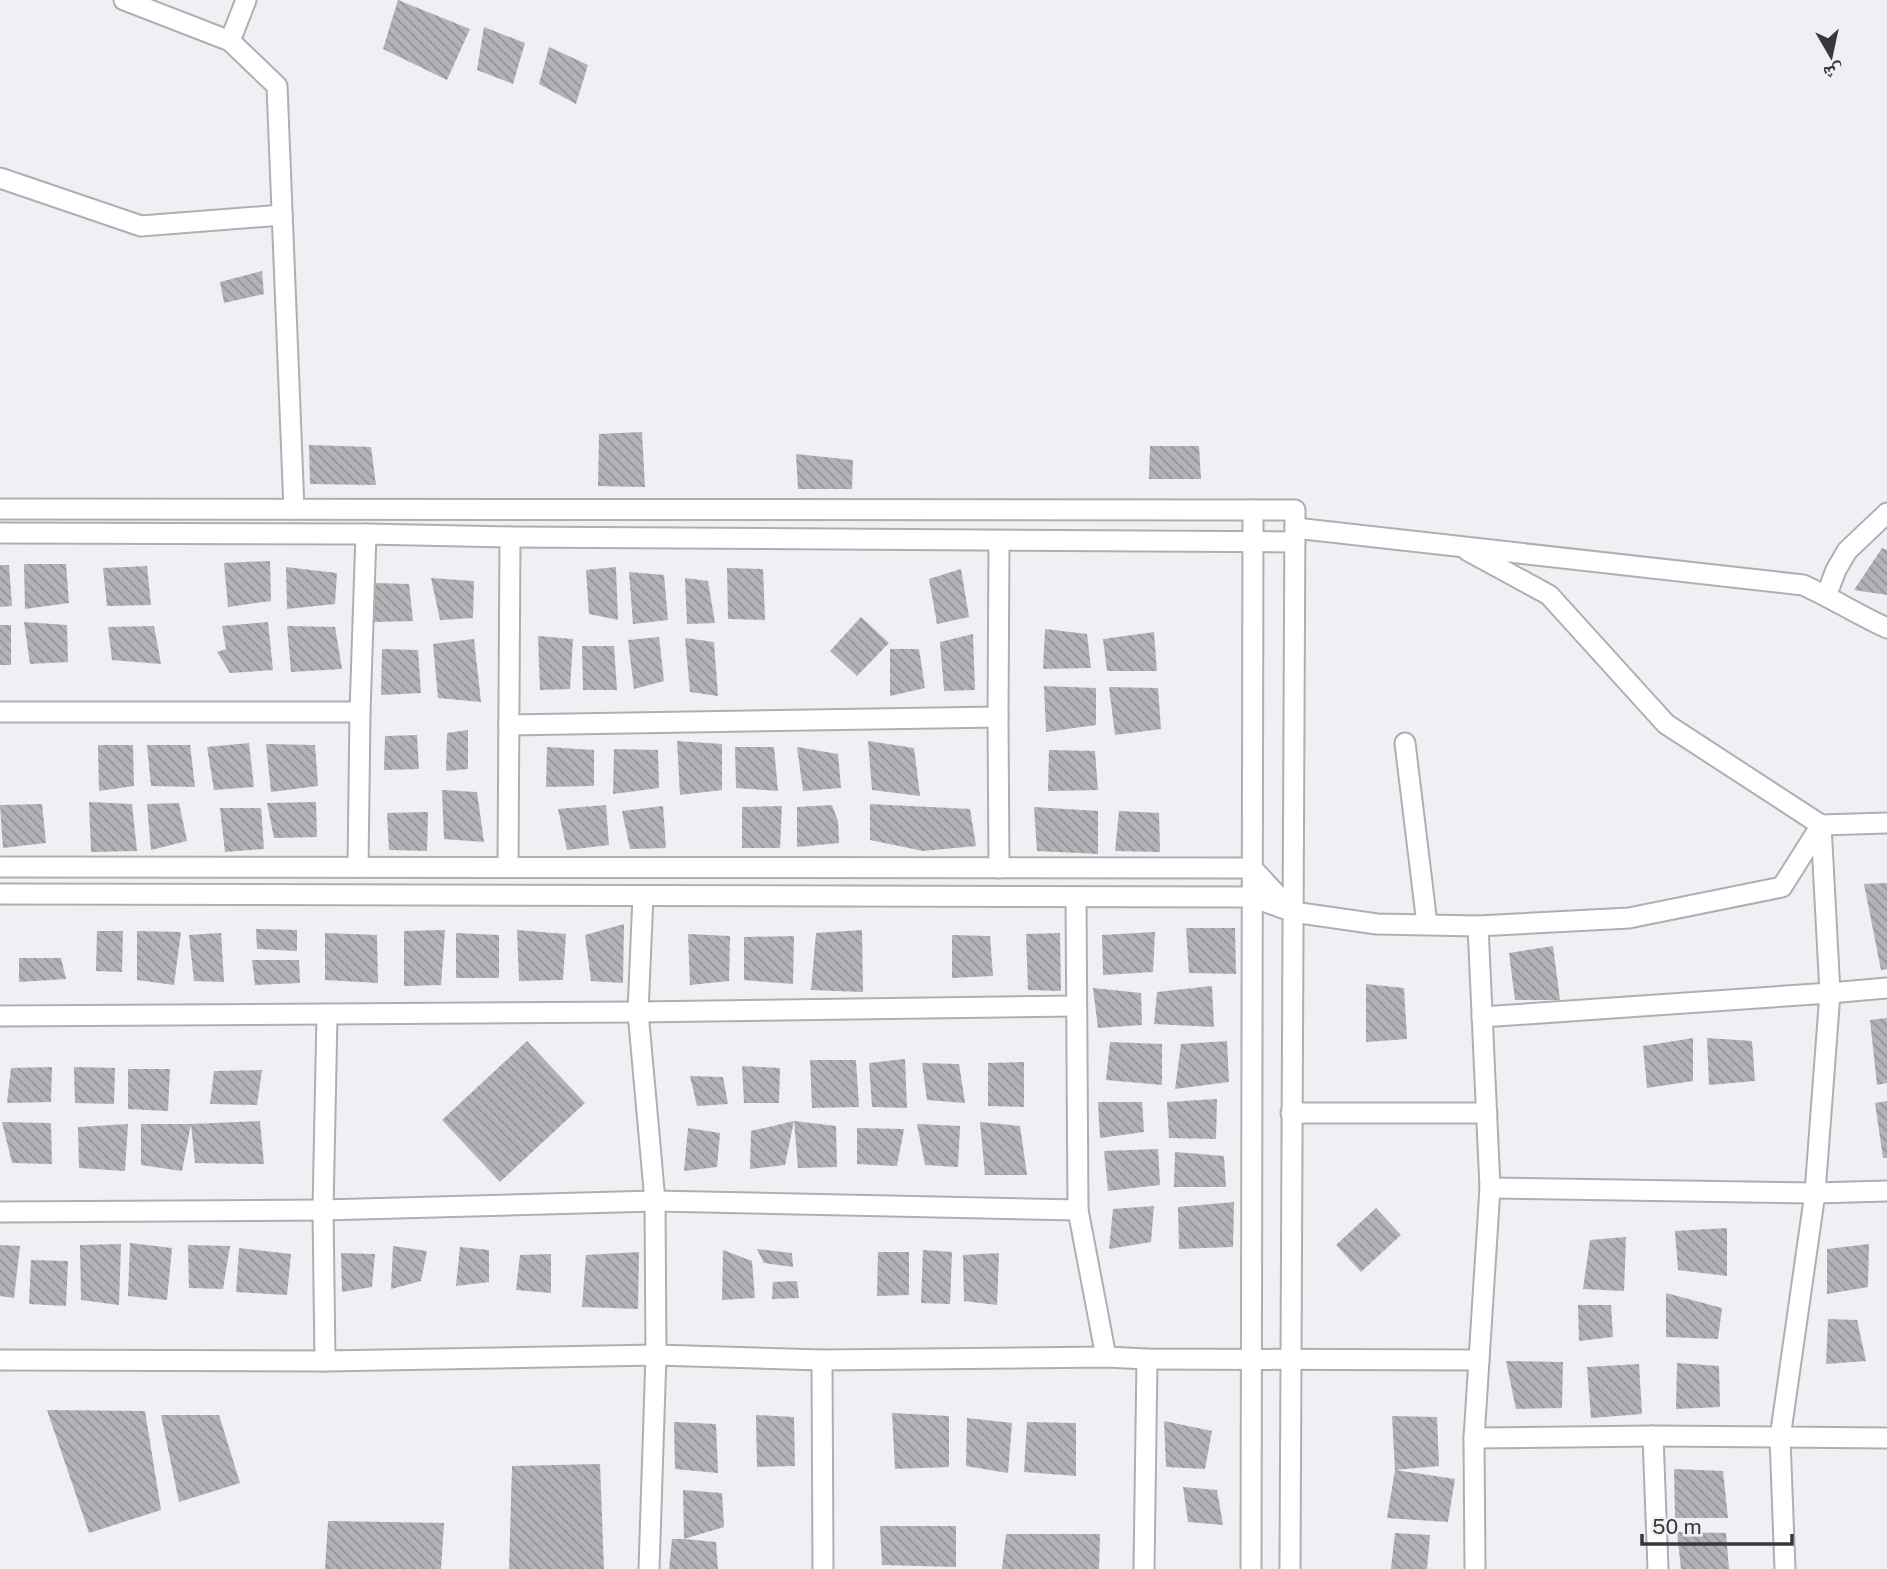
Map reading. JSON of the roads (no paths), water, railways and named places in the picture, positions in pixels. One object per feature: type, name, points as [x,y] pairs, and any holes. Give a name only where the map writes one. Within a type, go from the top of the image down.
[{"type":"street","points":[[124,0],[230,41],[276,86],[294,509]]},
{"type":"street","points":[[230,41],[246,0]]},
{"type":"street","points":[[0,178],[141,226],[282,215]]},
{"type":"street","points":[[0,509],[1295,510],[1290,1569]]},
{"type":"street","points":[[1251,1569],[1253,510]]},
{"type":"street","points":[[1826,596],[1847,551],[1887,513]]},
{"type":"street","points":[[0,533],[1253,542],[1295,535],[1458,546],[1803,585],[1887,628]]},
{"type":"street","points":[[358,867],[366,534]]},
{"type":"street","points":[[508,867],[510,537]]},
{"type":"street","points":[[999,541],[999,868]]},
{"type":"street","points":[[1458,546],[1549,595],[1665,724],[1821,825],[1887,823]]},
{"type":"street","points":[[0,712],[360,712]]},
{"type":"street","points":[[509,725],[998,717]]},
{"type":"street","points":[[1405,743],[1427,924]]},
{"type":"street","points":[[0,894],[1252,897],[1293,912],[1377,924],[1478,926],[1629,918],[1782,887],[1821,825]]},
{"type":"street","points":[[1785,1569],[1780,1438],[1815,1193],[1830,993],[1821,825]]},
{"type":"street","points":[[0,867],[1252,869],[1293,912]]},
{"type":"street","points":[[643,896],[638,1013],[655,1202],[656,1355],[649,1569]]},
{"type":"street","points":[[1076,897],[1078,1210],[1106,1357]]},
{"type":"street","points":[[1475,1569],[1474,1438],[1490,1188],[1478,926]]},
{"type":"street","points":[[1482,1017],[1887,988]]},
{"type":"street","points":[[0,1016],[638,1013],[1076,1006]]},
{"type":"street","points":[[325,1361],[323,1210],[327,1015]]},
{"type":"street","points":[[1291,1114],[1487,1113]]},
{"type":"street","points":[[1490,1188],[1815,1193],[1887,1191]]},
{"type":"street","points":[[0,1212],[323,1210],[655,1202],[1078,1210]]},
{"type":"street","points":[[0,1360],[325,1361],[656,1355],[822,1360],[1106,1357],[1479,1360]]},
{"type":"street","points":[[1144,1569],[1147,1359]]},
{"type":"street","points":[[822,1360],[824,1569]]},
{"type":"street","points":[[1653,1436],[1658,1569]]},
{"type":"street","points":[[1474,1438],[1887,1438]]}]
